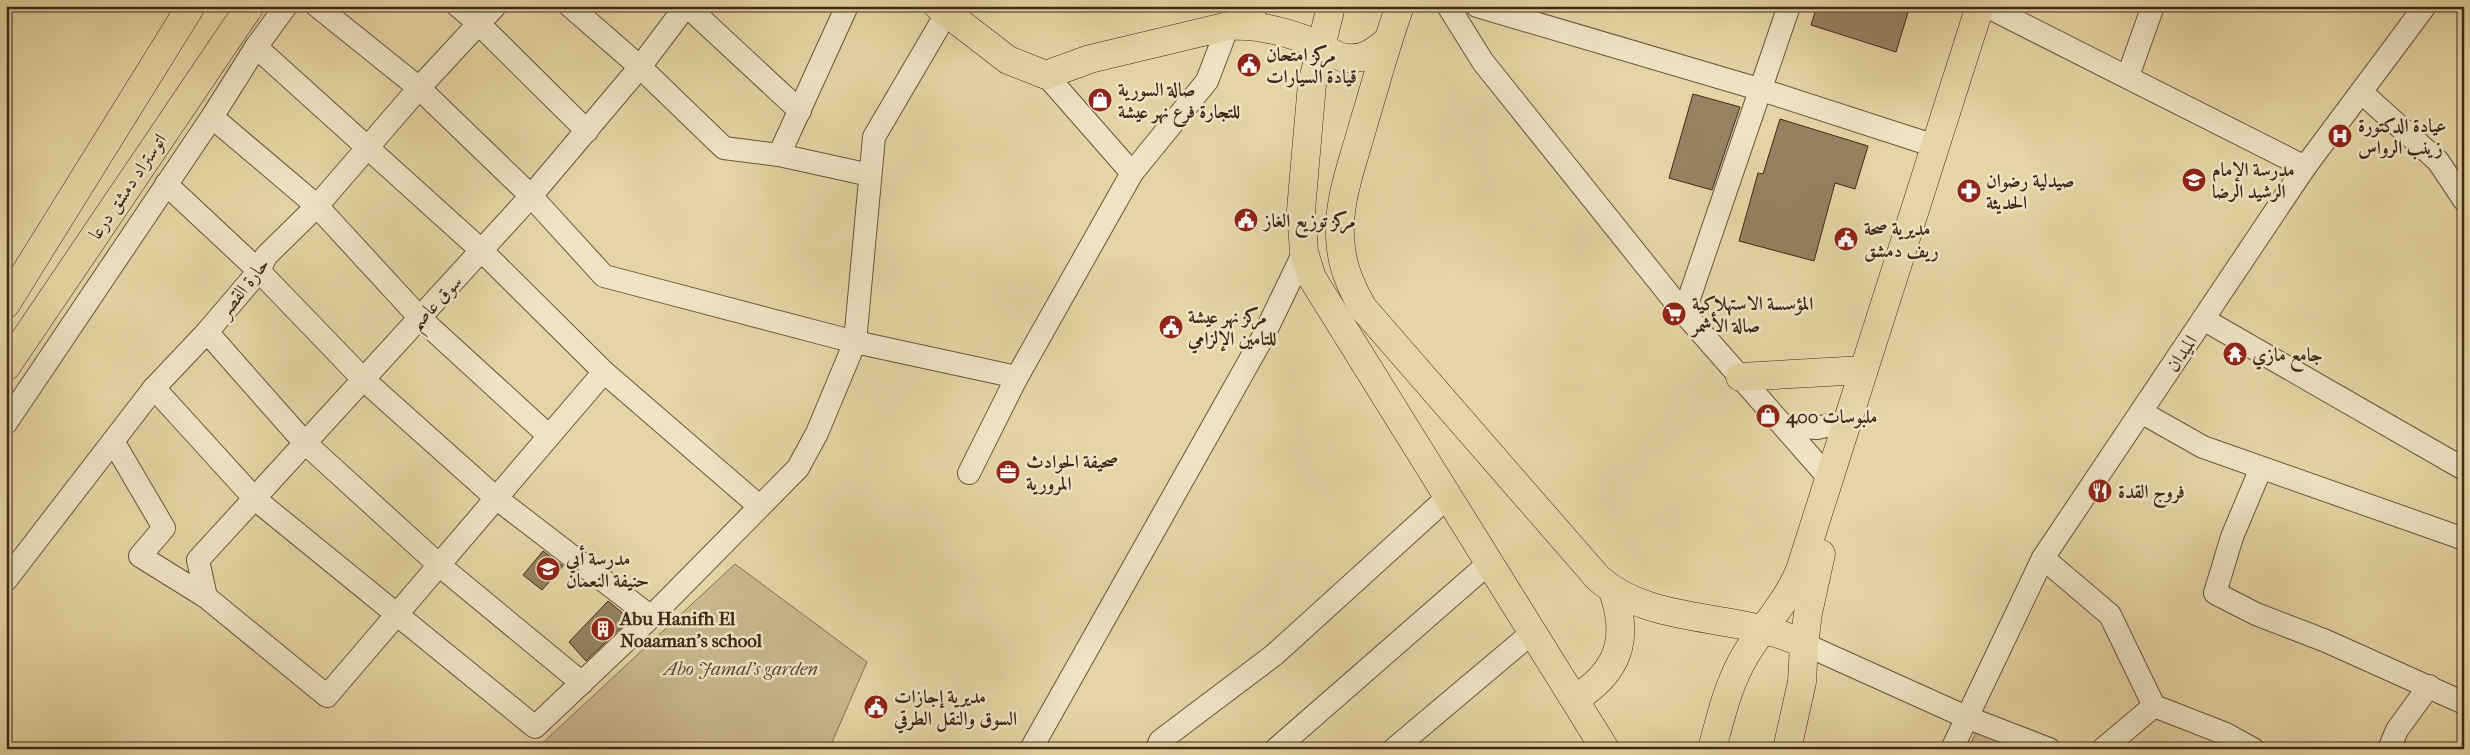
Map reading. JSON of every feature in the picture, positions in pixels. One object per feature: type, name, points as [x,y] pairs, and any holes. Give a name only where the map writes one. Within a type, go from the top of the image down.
[{"type":"main road","name":"اتوستراد دمشق درعا","points":[[6,304],[191,6]]},
{"type":"main road","name":"اتوستراد دمشق درعا","points":[[6,367],[250,6]]},
{"type":"main road","points":[[1331,6],[1320,46],[1310,98],[1301,210],[1304,252],[1312,278],[1575,699],[1602,747]]},
{"type":"main road","points":[[1400,6],[1346,182],[1341,214],[1340,248],[1348,281],[1362,308],[1598,578],[1613,591],[1668,612],[1763,629],[1804,644]]},
{"type":"main road","points":[[1712,749],[1727,693],[1743,660],[1793,588],[1935,146],[1990,8]]},
{"type":"main road","points":[[1787,749],[1802,682],[1804,644],[1817,566],[1990,8]]},
{"type":"main road","points":[[942,10],[1008,60],[1046,75],[1090,59],[1243,19],[1320,46],[1332,54],[1347,58],[1362,57],[1377,51],[1388,40]]},
{"type":"main road","points":[[1740,377],[1863,370]]},
{"type":"main road","points":[[1575,699],[1593,688],[1603,678],[1617,653],[1622,632],[1620,611],[1613,591]]},
{"type":"street","points":[[6,423],[212,117],[256,47],[286,6]]},
{"type":"street","points":[[317,6],[419,88],[530,196],[604,276],[855,342],[1018,377]]},
{"type":"street","points":[[458,6],[479,24],[587,131]]},
{"type":"street","name":"حارة القصر","points":[[6,580],[154,388],[207,332],[258,270],[266,256],[317,206],[367,146],[495,6]]},
{"type":"street","points":[[570,6],[640,67],[724,148],[779,155],[870,175]]},
{"type":"street","points":[[687,6],[800,112]]},
{"type":"street","name":"سوق عاصم","points":[[206,597],[198,560],[255,499],[304,442],[482,252],[587,131],[687,6]]},
{"type":"street","points":[[779,155],[847,6]]},
{"type":"street","points":[[1448,6],[1483,62],[1684,313],[1829,478]]},
{"type":"street","points":[[1477,6],[1762,90],[1935,146]]},
{"type":"street","points":[[1684,313],[1762,90],[1789,6]]},
{"type":"street","points":[[2128,76],[2153,6]]},
{"type":"street","name":"الميدان","points":[[1952,749],[2043,558],[2305,167],[2425,6]]},
{"type":"street","points":[[1990,8],[2305,167]]},
{"type":"street","points":[[154,388],[255,499],[535,727],[651,617],[798,468],[817,433],[855,342],[874,137],[942,10]]},
{"type":"street","points":[[969,473],[1018,377],[1132,173],[1207,81],[1243,19]]},
{"type":"street","points":[[256,47],[482,252],[604,372],[759,506]]},
{"type":"street","points":[[1046,75],[1132,173]]},
{"type":"street","points":[[2361,92],[2438,161],[2464,200]]},
{"type":"street","points":[[212,117],[317,206],[420,318],[549,436]]},
{"type":"street","points":[[166,184],[258,270],[364,380],[496,498],[651,617]]},
{"type":"street","points":[[1031,749],[1263,337],[1304,252]]},
{"type":"street","points":[[2203,319],[2464,469]]},
{"type":"street","points":[[207,332],[304,442],[439,565],[582,683]]},
{"type":"street","points":[[113,441],[164,528],[140,556],[206,597],[327,696],[604,372]]},
{"type":"street","points":[[2141,412],[2202,447],[2464,539]]},
{"type":"street","points":[[1784,426],[1817,428],[1847,421]]},
{"type":"street","points":[[2261,468],[2232,537],[2215,593],[2256,614],[2326,641],[2464,702]]},
{"type":"street","points":[[1157,749],[1160,741],[1274,655],[1448,497]]},
{"type":"street","points":[[2043,558],[2110,615],[2154,706],[2242,746]]},
{"type":"street","points":[[1276,749],[1489,562]]},
{"type":"street","points":[[1394,749],[1533,632]]},
{"type":"street","points":[[1804,644],[1966,717],[2049,749]]},
{"type":"street","points":[[2389,749],[2397,730],[2429,686]]},
{"type":"street","points":[[2103,749],[2154,706]]},
{"type":"green space","name":"Abo Jamal's garden","points":[[735,564],[867,662],[829,749],[536,749]]},
{"type":"green space","points":[[1977,729],[2031,749],[1969,749]]},
{"type":"building","points":[[1817,6],[1910,6],[1896,52],[1811,25]]},
{"type":"building","points":[[1693,94],[1740,107],[1712,190],[1669,178]]},
{"type":"building","points":[[1780,119],[1868,146],[1855,189],[1835,183],[1814,261],[1739,241],[1758,173],[1763,174]]},
{"type":"building","points":[[543,551],[563,566],[542,590],[523,575]]},
{"type":"building","name":"Abu Hanifh El Noaaman's school","points":[[608,601],[630,619],[586,661],[569,642]]},
{"type":"place","name":"مركز امتحان قيادة السيارات","points":[[1249,65]]},
{"type":"place","name":"صالة السورية للتجارة فرع نهر عيشة","points":[[1100,100]]},
{"type":"place","name":"عيادة الدكتورة زينب الرواس","points":[[2340,136]]},
{"type":"place","name":"مدرسة الإمام الرشيد الرضا","points":[[2194,180]]},
{"type":"place","name":"صيدلية رضوان الحديثة","points":[[1969,191]]},
{"type":"place","name":"مركز توزيع الغاز","points":[[1246,220]]},
{"type":"place","name":"مديرية صحة ريف دمشق","points":[[1846,239]]},
{"type":"place","name":"المؤسسة الاستهلاكية صالة الأشمر","points":[[1674,314]]},
{"type":"place","name":"مركز نهر عيشة للتامين الإلزامي","points":[[1171,327]]},
{"type":"place","name":"جامع مازي","points":[[2235,354]]},
{"type":"place","name":"ملبوسات 400","points":[[1768,416]]},
{"type":"place","name":"صحيفة الحوادث المرورية","points":[[1008,472]]},
{"type":"place","name":"فروج القدة","points":[[2100,491]]},
{"type":"place","name":"مدرسة أبي حنيفة النعمان","points":[[548,569]]},
{"type":"place","name":"Abu Hanifh El Noaaman's school","points":[[603,629]]},
{"type":"place","name":"مديرية إجازات السوق والنقل الطرقي","points":[[876,707]]}]
